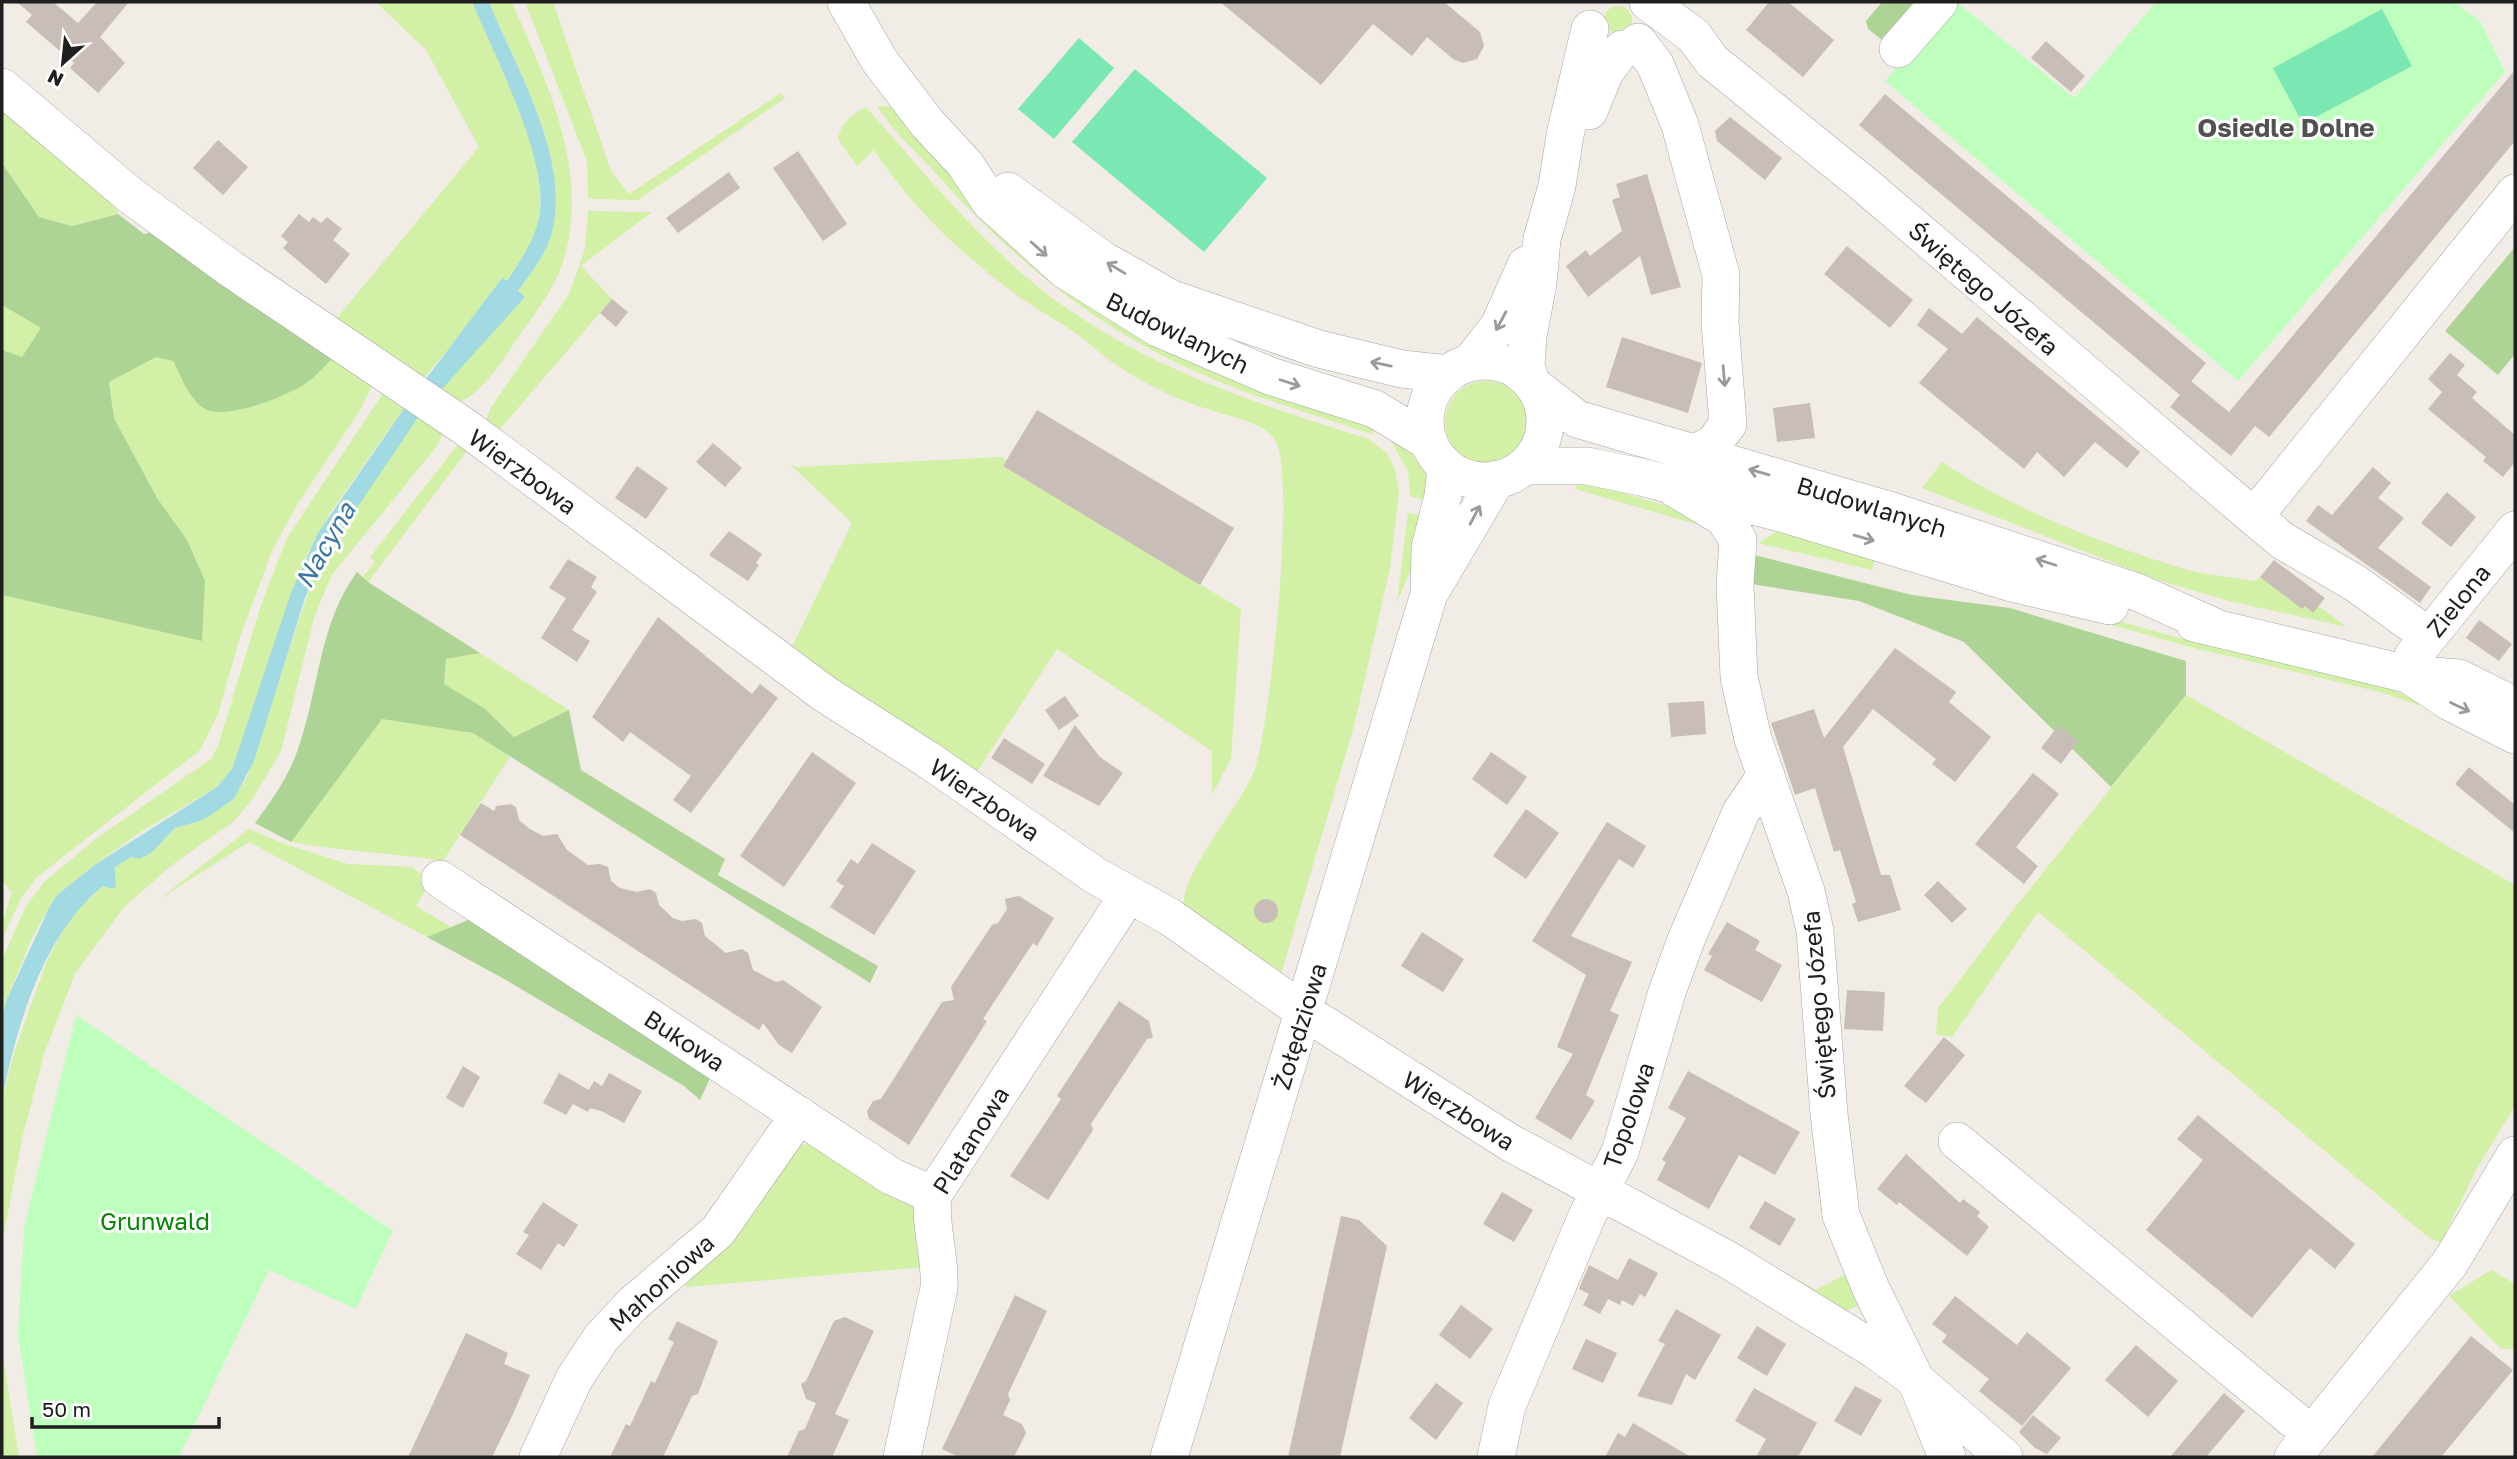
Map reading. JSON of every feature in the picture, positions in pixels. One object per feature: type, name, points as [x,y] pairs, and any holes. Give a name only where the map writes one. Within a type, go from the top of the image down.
[{"type":"street","name":"Budowlanych","points":[[846,2],[878,60],[927,123],[965,164],[990,202],[1038,248],[1110,301],[1158,328],[1259,372],[1375,409],[1438,454]]},
{"type":"street","points":[[1557,186],[1598,88],[1648,22],[1642,2]]},
{"type":"street","name":"Świętego Józefa","points":[[1648,2],[1694,36],[1712,61],[1866,187],[2186,463],[2283,541],[2355,583],[2412,624]]},
{"type":"street","points":[[1898,49],[1939,2]]},
{"type":"street","points":[[1591,10],[1602,44],[1630,46],[1655,64],[1680,125],[1721,275],[1720,308],[1728,424],[1713,444],[1695,453]]},
{"type":"street","points":[[1542,239],[1520,276],[1499,326],[1429,401],[1425,426],[1438,454],[1470,479],[1510,473],[1538,448],[1544,426],[1542,403],[1526,369],[1527,349],[1542,239],[1557,186],[1591,10]]},
{"type":"street","name":"Świętego Józefa","points":[[1630,46],[1712,61]]},
{"type":"street","name":"Wierzbowa","points":[[2,87],[137,201],[231,269],[444,414],[825,694],[1128,895],[1170,917],[1303,1011],[1508,1142],[1730,1261],[1843,1330],[1916,1380],[2003,1457]]},
{"type":"street","name":"Budowlanych","points":[[965,164],[1003,187],[1103,260],[1172,299],[1319,349],[1402,369],[1459,369]]},
{"type":"street","points":[[2254,517],[2515,193]]},
{"type":"street","points":[[1459,369],[1503,365],[1531,383]]},
{"type":"street","name":"Budowlanych","points":[[1531,383],[1577,419],[1892,511],[2137,592],[2217,628]]},
{"type":"street","name":"Żołędziowa","points":[[1169,1457],[1429,594],[1430,548],[1443,496],[1438,454]]},
{"type":"street","name":"Budowlanych","points":[[1510,473],[1598,467],[1776,512],[2012,583],[2217,628],[2407,674],[2459,678],[2515,706]]},
{"type":"street","name":"Żołędziowa","points":[[1429,594],[1510,473]]},
{"type":"street","points":[[1666,483],[1724,518],[1738,540],[1751,526],[1776,512]]},
{"type":"street","name":"Zielona","points":[[2407,674],[2413,656],[2515,530]]},
{"type":"street","name":"Świętego Józefa","points":[[1738,540],[1735,585],[1739,677],[1753,738],[1806,891],[1815,931],[1829,1114],[1841,1215],[1878,1305],[1916,1380],[1947,1457]]},
{"type":"street","name":"Budowlanych","points":[[2407,674],[2450,702],[2515,735]]},
{"type":"street","name":"Topolowa","points":[[1496,1457],[1507,1406],[1587,1216],[1620,1152],[1667,992],[1686,940],[1741,812],[1766,775]]},
{"type":"street","name":"Bukowa","points":[[440,879],[891,1176],[933,1195]]},
{"type":"street","name":"Platanowa","points":[[902,1457],[939,1288],[940,1269],[933,1218],[933,1195],[1128,895]]},
{"type":"street","name":"Mahoniowa","points":[[538,1457],[574,1379],[601,1338],[633,1304],[718,1231],[799,1115]]},
{"type":"street","points":[[1957,1141],[2302,1446],[2450,1264],[2515,1155]]},
{"type":"street","points":[[1843,1330],[1878,1305]]},
{"type":"green space","points":[[376,2],[472,2],[510,85],[532,148],[539,179],[540,209],[534,236],[528,248],[506,282],[501,278],[479,312],[423,379],[331,325],[479,147],[426,50]]},
{"type":"green space","points":[[489,2],[512,2],[550,95],[568,159],[572,192],[571,225],[560,269],[539,308],[481,387],[461,402],[449,407],[435,395],[525,297],[517,291],[545,251],[556,208],[548,148],[538,117]]},
{"type":"green space","points":[[525,2],[553,2],[611,171],[629,194],[781,93],[785,98],[638,200],[592,199],[588,197],[587,161]]},
{"type":"green space","points":[[1882,2],[1919,2],[1891,37],[1882,40],[1868,29],[1866,21]]},
{"type":"green space","points":[[1951,2],[1957,2],[2074,98],[2156,2],[2455,2],[2481,22],[2505,72],[2238,381],[1885,81]]},
{"type":"green space","points":[[1618,6],[1628,10],[1632,20],[1628,30],[1618,34],[1608,30],[1604,20],[1608,10]]},
{"type":"green space","points":[[2382,9],[2412,66],[2303,124],[2273,68]]},
{"type":"green space","points":[[1079,38],[1114,68],[1054,139],[1018,109]]},
{"type":"green space","points":[[1135,69],[1267,178],[1204,252],[1072,142]]},
{"type":"green space","points":[[2,100],[109,188],[118,214],[72,226],[39,217],[2,163]]},
{"type":"green space","points":[[877,106],[891,107],[993,219],[1378,425],[1372,434],[1237,389],[1159,354],[1098,318],[1014,253],[964,204],[883,116]]},
{"type":"green space","points":[[866,107],[983,237],[1026,277],[1064,307],[1146,355],[1189,375],[1278,409],[1369,439],[1387,453],[1395,470],[1399,492],[1390,568],[1354,726],[1281,974],[1184,906],[1192,875],[1247,785],[1254,771],[1260,746],[1273,657],[1282,548],[1281,462],[1275,440],[1255,424],[1188,403],[1141,380],[1113,362],[1077,334],[1026,302],[954,243],[903,190],[874,150],[857,166],[838,139],[848,120]]},
{"type":"green space","points":[[2,163],[39,217],[72,226],[118,214],[144,234],[155,231],[336,355],[313,378],[296,389],[271,400],[228,412],[207,410],[195,401],[173,361],[156,357],[109,382],[114,418],[157,498],[187,540],[205,581],[202,641],[2,595],[2,350],[22,357],[41,328],[2,305]]},
{"type":"green space","points":[[588,211],[652,212],[581,266],[612,299],[493,437],[484,427],[490,409],[569,294],[585,249]]},
{"type":"green space","points":[[2515,247],[2515,354],[2498,375],[2445,331]]},
{"type":"green space","points":[[2,305],[42,328],[22,358],[2,350]]},
{"type":"green space","points":[[336,355],[375,379],[362,407],[297,505],[272,551],[240,637],[218,714],[200,750],[37,877],[20,900],[2,940],[2,924],[12,892],[2,881],[2,595],[202,641],[157,498],[114,418],[109,382],[156,356],[173,361],[194,400],[208,410]]},
{"type":"green space","points":[[1486,381],[1502,384],[1515,393],[1524,406],[1527,422],[1524,438],[1515,451],[1502,460],[1486,463],[1470,460],[1457,451],[1448,438],[1445,422],[1448,406],[1457,393],[1470,384]]},
{"type":"green space","points":[[387,387],[410,400],[330,513],[306,557],[232,769],[217,787],[142,831],[57,895],[32,938],[6,1001],[2,1020],[2,960],[25,908],[45,881],[97,838],[211,759],[218,746],[261,605],[287,538]]},
{"type":"green space","points":[[423,410],[446,426],[437,446],[331,576],[314,618],[281,751],[252,800],[234,821],[172,865],[123,908],[75,974],[44,1054],[22,1139],[2,1244],[2,1099],[15,1050],[46,963],[70,917],[103,886],[116,886],[115,867],[131,857],[150,853],[175,828],[203,820],[234,798],[247,777],[314,575],[362,496]]},
{"type":"green space","points":[[1390,439],[1421,464],[1428,480],[1431,502],[1410,496],[1408,471]]},
{"type":"green space","points":[[459,443],[470,447],[368,582],[362,578],[375,562],[370,557]]},
{"type":"green space","points":[[1002,457],[1007,461],[1003,466],[1241,609],[1231,759],[1212,795],[1212,751],[1057,649],[973,778],[790,651],[852,523],[790,464],[798,467]]},
{"type":"green space","points":[[1942,462],[2027,510],[2150,558],[2199,572],[2255,581],[2269,571],[2347,627],[2229,601],[2158,580],[1922,488]]},
{"type":"green space","points":[[1579,480],[1680,510],[1706,527],[1575,489]]},
{"type":"green space","points":[[1408,513],[1428,517],[1421,545],[1397,602]]},
{"type":"green space","points":[[1783,528],[1875,558],[1872,570],[1758,543]]},
{"type":"green space","points":[[1751,554],[1912,595],[2010,608],[2186,661],[2186,695],[2111,787],[1964,642],[1859,601],[1751,584]]},
{"type":"green space","points":[[357,572],[368,582],[480,653],[446,659],[444,684],[484,708],[514,737],[569,710],[581,770],[725,859],[718,875],[878,966],[870,983],[473,733],[382,719],[291,842],[255,823],[290,769],[305,727],[327,635],[344,592]]},
{"type":"green space","points":[[2020,591],[2186,640],[2356,678],[2412,698],[2438,712],[2380,692],[2190,647],[2032,602]]},
{"type":"green space","points":[[480,653],[569,710],[514,737],[484,708],[444,684],[446,659]]},
{"type":"green space","points":[[2186,695],[2515,885],[2515,1106],[2476,1170],[2441,1243],[2429,1238],[2038,912],[1952,1037],[1936,1034],[1938,1008]]},
{"type":"green space","points":[[382,718],[473,733],[511,755],[443,861],[291,842]]},
{"type":"green space","points":[[249,829],[285,844],[348,864],[412,867],[431,881],[416,906],[451,927],[427,937],[249,842],[158,900]]},
{"type":"green space","points":[[478,916],[712,1074],[700,1100],[684,1086],[506,980],[427,937]]},
{"type":"green space","name":"Grunwald","points":[[76,1015],[393,1231],[356,1309],[269,1270],[179,1457],[37,1457],[18,1335],[24,1228]]},
{"type":"green space","points":[[807,1143],[817,1144],[916,1205],[925,1267],[685,1287],[697,1267],[792,1149]]},
{"type":"green space","points":[[1818,1183],[1827,1188],[1860,1305],[1844,1311],[1767,1273],[1770,1264],[1816,1290],[1846,1274],[1821,1210]]},
{"type":"green space","points":[[2491,1270],[2515,1284],[2515,1350],[2500,1348],[2449,1296]]},
{"type":"green space","points":[[2,1351],[19,1457],[2,1457]]},
{"type":"water","name":"Nacyna","points":[[472,2],[489,2],[526,86],[548,147],[556,207],[551,236],[545,251],[518,291],[525,297],[423,410],[320,563],[305,598],[254,761],[234,799],[203,820],[175,828],[151,853],[139,859],[131,857],[115,867],[116,886],[113,889],[103,886],[82,906],[64,929],[49,955],[25,1012],[2,1099],[2,1020],[6,1001],[49,908],[57,895],[96,864],[217,787],[232,769],[291,593],[318,533],[410,400],[502,278],[507,281],[536,229],[540,209],[540,186],[535,161],[505,76]]},
{"type":"building","points":[[17,2],[53,2],[78,23],[97,2],[129,2],[100,37],[125,63],[98,93],[70,68],[74,63],[26,22],[32,15]]},
{"type":"building","points":[[1220,2],[1444,2],[1480,32],[1484,46],[1477,59],[1463,63],[1453,59],[1427,37],[1412,56],[1373,24],[1321,85]]},
{"type":"building","points":[[1769,2],[1788,2],[1834,40],[1803,77],[1746,30]]},
{"type":"building","points":[[2046,41],[2085,76],[2071,92],[2031,58]]},
{"type":"building","points":[[2515,70],[2515,141],[2269,437],[2255,426],[2231,456],[2170,407],[2191,381],[2229,412]]},
{"type":"building","points":[[1885,94],[2206,363],[2180,395],[1859,125]]},
{"type":"building","points":[[1730,117],[1782,158],[1765,180],[1717,141],[1715,131]]},
{"type":"building","points":[[218,140],[248,167],[223,195],[193,168]]},
{"type":"building","points":[[798,151],[847,224],[823,241],[773,168]]},
{"type":"building","points":[[729,172],[740,188],[678,233],[666,218]]},
{"type":"building","points":[[1647,174],[1681,287],[1651,295],[1640,256],[1588,297],[1566,266],[1586,250],[1590,256],[1622,231],[1612,200],[1620,197],[1616,184]]},
{"type":"building","points":[[299,214],[309,222],[313,217],[321,223],[327,217],[342,229],[333,240],[350,254],[326,284],[283,248],[288,242],[281,236]]},
{"type":"building","points":[[1847,246],[1913,300],[1890,328],[1824,274]]},
{"type":"building","points":[[612,299],[628,312],[616,327],[600,313]]},
{"type":"building","points":[[1929,308],[1962,334],[1977,317],[2140,452],[2127,468],[2095,442],[2064,477],[2037,452],[2024,469],[1919,383],[1948,349],[1917,325]]},
{"type":"building","points":[[1622,337],[1702,363],[1688,413],[1606,387]]},
{"type":"building","points":[[2450,353],[2465,365],[2457,375],[2477,392],[2472,398],[2515,435],[2515,462],[2503,477],[2483,461],[2486,457],[2428,409],[2442,392],[2428,379]]},
{"type":"building","points":[[1810,403],[1815,438],[1777,442],[1773,408]]},
{"type":"building","points":[[1037,410],[1234,528],[1200,585],[1003,466]]},
{"type":"building","points":[[713,443],[742,468],[725,487],[696,462]]},
{"type":"building","points":[[637,466],[668,488],[646,519],[615,498]]},
{"type":"building","points":[[2373,467],[2391,483],[2378,498],[2404,518],[2378,548],[2431,587],[2420,603],[2306,521],[2318,505],[2332,515]]},
{"type":"building","points":[[2447,492],[2476,517],[2451,547],[2421,523]]},
{"type":"building","points":[[729,531],[762,554],[756,563],[759,565],[748,581],[709,555]]},
{"type":"building","points":[[568,559],[597,577],[591,587],[597,592],[572,630],[590,641],[577,662],[541,638],[566,598],[549,588]]},
{"type":"building","points":[[2274,560],[2325,598],[2313,613],[2305,606],[2302,609],[2260,577]]},
{"type":"building","points":[[658,617],[752,694],[760,684],[778,698],[691,813],[673,800],[691,776],[630,732],[623,742],[592,717]]},
{"type":"building","points":[[2479,620],[2512,644],[2499,661],[2466,638]]},
{"type":"building","points":[[1895,648],[1956,692],[1949,702],[1991,737],[1955,782],[1932,764],[1936,759],[1873,709],[1843,747],[1881,875],[1890,875],[1901,910],[1858,922],[1852,904],[1856,902],[1840,850],[1834,852],[1815,788],[1795,795],[1771,723],[1814,709],[1824,738]]},
{"type":"building","points":[[1065,696],[1079,716],[1059,730],[1045,710]]},
{"type":"building","points":[[1704,701],[1706,734],[1671,737],[1668,703]]},
{"type":"building","points":[[1075,725],[1100,757],[1123,773],[1099,806],[1043,776]]},
{"type":"building","points":[[2058,726],[2078,741],[2061,764],[2041,748]]},
{"type":"building","points":[[1004,738],[1045,764],[1032,784],[991,758]]},
{"type":"building","points":[[812,752],[856,783],[784,887],[740,856]]},
{"type":"building","points":[[1491,752],[1527,777],[1507,805],[1472,779]]},
{"type":"building","points":[[2469,767],[2515,805],[2515,833],[2455,784]]},
{"type":"building","points":[[2033,773],[2059,794],[2016,847],[2038,866],[2024,884],[1975,844]]},
{"type":"building","points":[[481,803],[494,811],[496,806],[511,804],[516,807],[519,820],[530,829],[543,836],[557,834],[567,850],[588,865],[600,864],[608,867],[611,881],[620,888],[637,892],[650,889],[656,893],[659,905],[673,918],[682,921],[696,919],[702,923],[705,936],[726,953],[742,949],[748,953],[753,970],[776,982],[783,980],[822,1007],[792,1053],[779,1045],[763,1023],[759,1030],[460,835]]},
{"type":"building","points":[[1526,809],[1559,833],[1526,879],[1493,856]]},
{"type":"building","points":[[1607,822],[1646,846],[1633,868],[1619,859],[1571,936],[1632,962],[1610,1011],[1619,1015],[1586,1095],[1595,1101],[1571,1140],[1535,1118],[1573,1054],[1557,1047],[1586,975],[1532,941]]},
{"type":"building","points":[[872,843],[916,871],[874,935],[830,907],[844,886],[836,881],[851,859],[858,864]]},
{"type":"building","points":[[1938,881],[1967,909],[1952,923],[1924,895]]},
{"type":"building","points":[[1019,896],[1054,918],[1037,946],[1033,943],[983,1019],[987,1021],[909,1145],[869,1119],[867,1111],[873,1101],[881,1099],[942,1002],[954,1000],[951,987],[992,925],[998,923],[1007,909],[1005,899]]},
{"type":"building","points":[[1266,899],[1274,903],[1278,911],[1274,919],[1266,923],[1258,919],[1254,911],[1258,903]]},
{"type":"building","points":[[1727,922],[1760,941],[1755,950],[1782,965],[1762,1002],[1704,970],[1712,956],[1708,954]]},
{"type":"building","points":[[1422,932],[1464,959],[1443,992],[1401,966]]},
{"type":"building","points":[[1847,990],[1885,992],[1883,1031],[1844,1029]]},
{"type":"building","points":[[1119,1001],[1149,1021],[1153,1038],[1147,1039],[1091,1124],[1093,1130],[1048,1200],[1010,1176],[1061,1099],[1057,1096]]},
{"type":"building","points":[[1944,1037],[1965,1055],[1926,1103],[1904,1086]]},
{"type":"building","points":[[463,1066],[480,1077],[463,1108],[446,1098]]},
{"type":"building","points":[[1688,1071],[1800,1132],[1775,1175],[1739,1155],[1709,1209],[1657,1180],[1666,1162],[1662,1160],[1686,1118],[1668,1108]]},
{"type":"building","points":[[559,1073],[589,1090],[594,1081],[602,1086],[609,1073],[642,1091],[624,1123],[601,1111],[590,1108],[588,1112],[573,1104],[566,1115],[543,1103]]},
{"type":"building","points":[[2198,1115],[2355,1244],[2335,1269],[2310,1248],[2252,1318],[2146,1230],[2203,1160],[2177,1139]]},
{"type":"building","points":[[1906,1154],[1960,1203],[1963,1199],[1980,1212],[1977,1216],[1989,1227],[1967,1256],[1899,1202],[1897,1205],[1877,1189]]},
{"type":"building","points":[[1502,1192],[1533,1210],[1514,1242],[1483,1224]]},
{"type":"building","points":[[1765,1201],[1796,1219],[1780,1246],[1749,1228]]},
{"type":"building","points":[[543,1202],[578,1225],[564,1247],[558,1243],[541,1270],[516,1254],[529,1235],[523,1232]]},
{"type":"building","points":[[1341,1216],[1359,1220],[1387,1246],[1340,1457],[1288,1457]]},
{"type":"building","points":[[1629,1258],[1658,1273],[1645,1297],[1640,1294],[1633,1306],[1622,1300],[1620,1305],[1608,1299],[1600,1314],[1583,1305],[1589,1294],[1579,1289],[1589,1265],[1618,1280]]},
{"type":"building","points":[[1015,1295],[1047,1311],[1008,1394],[1010,1400],[1003,1415],[1022,1424],[1026,1433],[1014,1457],[959,1457],[942,1449]]},
{"type":"building","points":[[1955,1296],[2017,1345],[2027,1332],[2071,1368],[2022,1426],[1979,1391],[1989,1379],[1942,1342],[1947,1335],[1932,1324]]},
{"type":"building","points":[[1461,1305],[1493,1329],[1470,1359],[1439,1335]]},
{"type":"building","points":[[1676,1309],[1721,1335],[1695,1380],[1686,1374],[1672,1405],[1637,1396],[1665,1344],[1658,1341]]},
{"type":"building","points":[[845,1317],[874,1331],[835,1414],[849,1420],[832,1457],[787,1457],[799,1431],[805,1429],[816,1403],[806,1399],[801,1384],[806,1381],[834,1321]]},
{"type":"building","points":[[677,1321],[718,1341],[698,1394],[692,1396],[663,1457],[610,1457],[626,1424],[630,1426],[651,1381],[655,1383],[674,1342],[668,1339]]},
{"type":"building","points":[[1757,1326],[1786,1344],[1767,1376],[1737,1358]]},
{"type":"building","points":[[466,1333],[508,1353],[504,1364],[530,1375],[513,1414],[492,1457],[408,1457]]},
{"type":"building","points":[[2471,1336],[2513,1370],[2441,1457],[2372,1457]]},
{"type":"building","points":[[1586,1339],[1617,1353],[1603,1383],[1572,1369]]},
{"type":"building","points":[[2136,1345],[2178,1381],[2148,1417],[2105,1380]]},
{"type":"building","points":[[1436,1383],[1463,1403],[1436,1440],[1409,1418]]},
{"type":"building","points":[[1855,1386],[1882,1400],[1861,1436],[1834,1421]]},
{"type":"building","points":[[1754,1388],[1817,1423],[1798,1457],[1756,1457],[1766,1439],[1735,1421]]},
{"type":"building","points":[[2224,1393],[2245,1411],[2206,1457],[2170,1457]]},
{"type":"building","points":[[2033,1415],[2061,1438],[2047,1454],[2035,1448],[2019,1432]]},
{"type":"building","points":[[1633,1423],[1691,1457],[1605,1457],[1618,1433],[1625,1437]]},
{"type":"district","name":"Osiedle Dolne","points":[[2286,127]]}]
